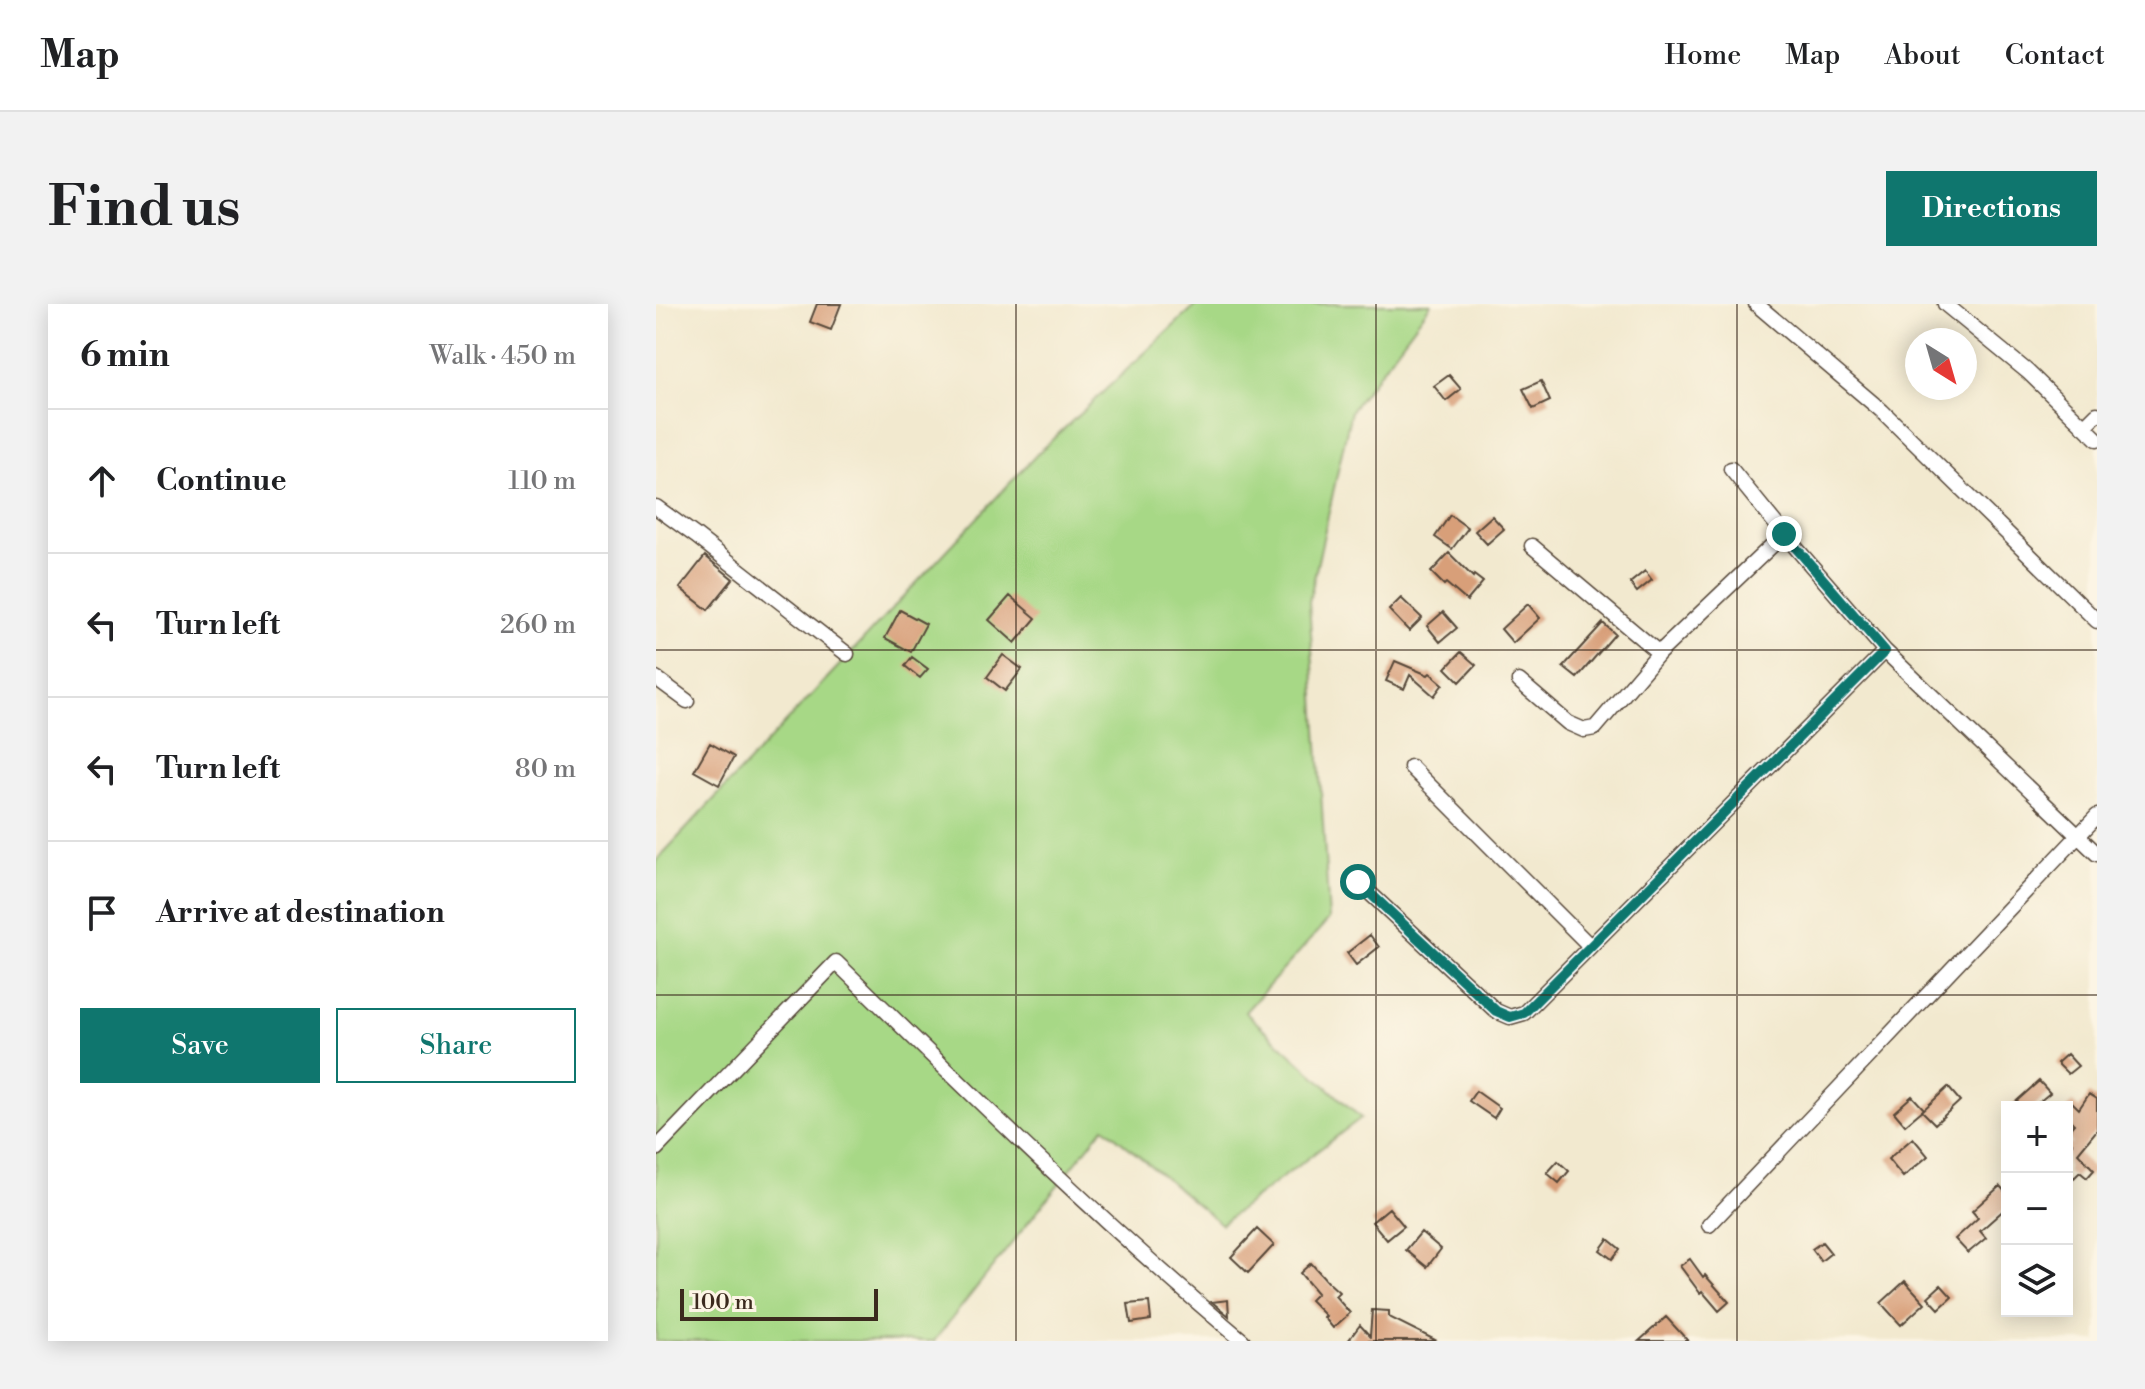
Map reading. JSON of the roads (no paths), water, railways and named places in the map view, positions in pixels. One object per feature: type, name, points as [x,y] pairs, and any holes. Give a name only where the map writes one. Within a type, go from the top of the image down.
[{"type":"street","points":[[1756,304],[1882,411],[2097,621]]},
{"type":"street","points":[[1945,304],[2028,372],[2097,439]]},
{"type":"street","points":[[2084,427],[2097,414]]},
{"type":"street","points":[[1731,469],[1885,651],[2097,854]]},
{"type":"street","points":[[656,507],[847,654]]},
{"type":"street","points":[[1519,681],[1568,723],[1584,730],[1595,728],[1659,653],[1784,534]]},
{"type":"street","points":[[1532,546],[1659,653]]},
{"type":"street","points":[[1358,882],[1496,1011],[1510,1017],[1524,1013],[1885,651]]},
{"type":"street","points":[[656,678],[687,701]]},
{"type":"street","points":[[1411,767],[1590,946]]},
{"type":"street","points":[[1709,1225],[2097,816]]},
{"type":"street","points":[[656,1149],[836,962],[1033,1155],[1243,1341]]}]
